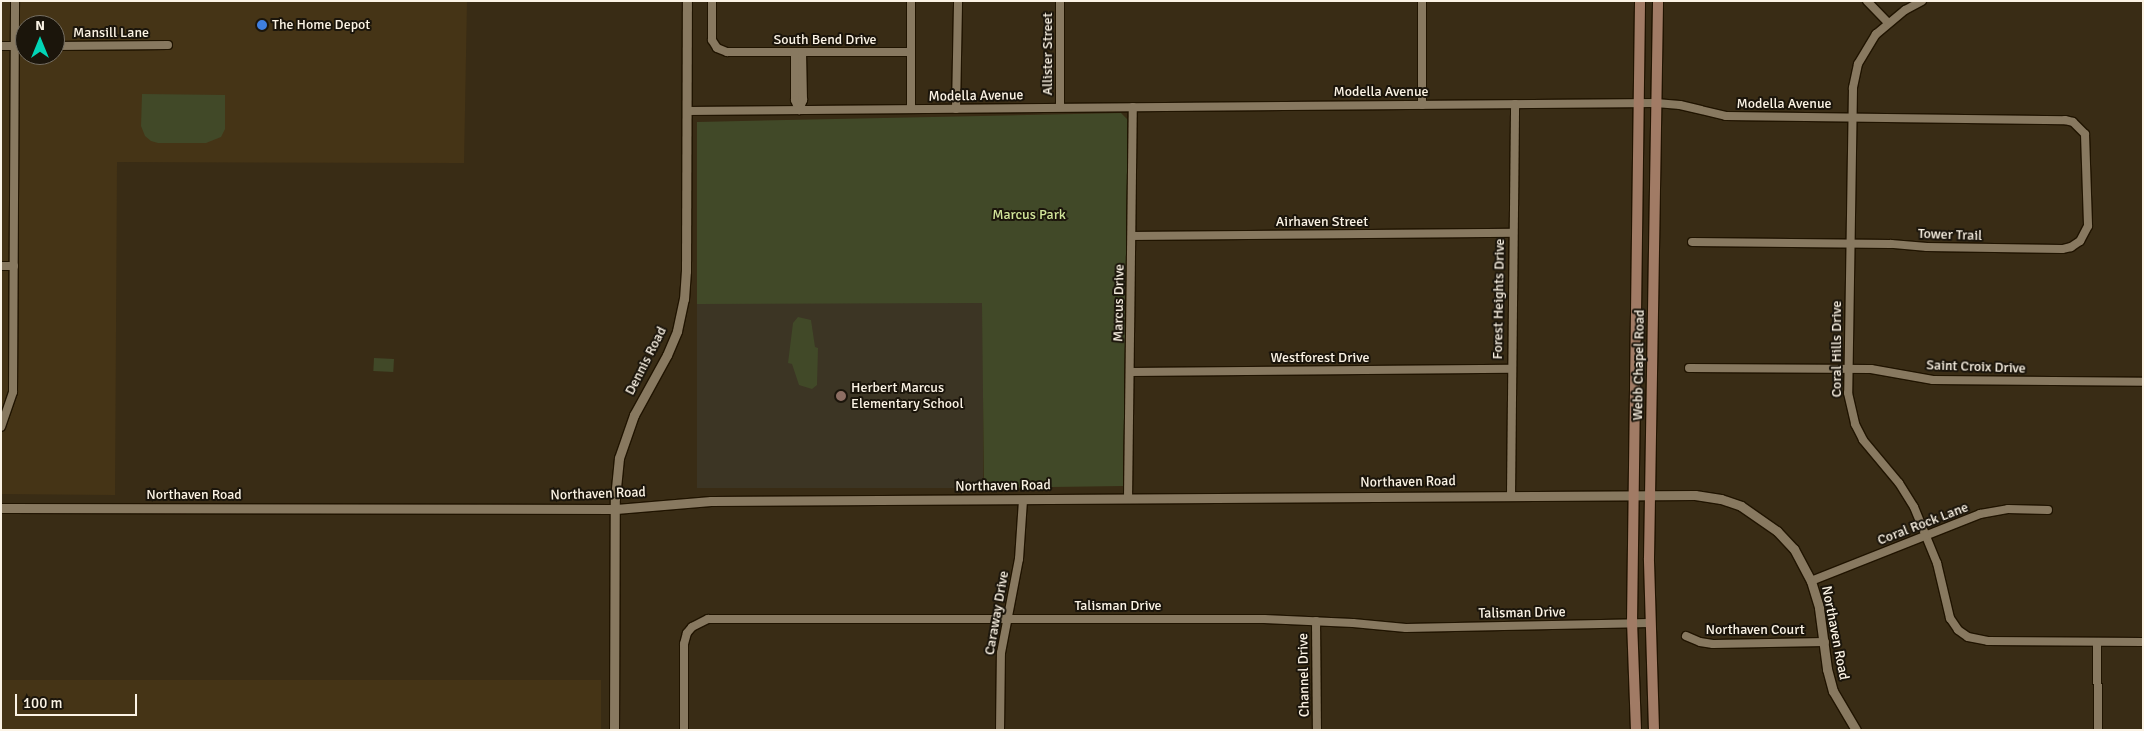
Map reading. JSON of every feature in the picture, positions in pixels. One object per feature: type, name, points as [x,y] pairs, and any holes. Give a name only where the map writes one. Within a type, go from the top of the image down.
[{"type":"main road","name":"Webb Chapel Road","points":[[1636,730],[1632,623],[1640,1]]},
{"type":"main road","name":"Webb Chapel Road","points":[[1654,730],[1650,623],[1658,1]]},
{"type":"street","points":[[15,1],[15,15]]},
{"type":"street","name":"Dennis Road","points":[[614,730],[616,480],[625,437],[645,392],[668,355],[677,331],[684,299],[686,271],[688,1]]},
{"type":"street","name":"South Bend Drive","points":[[712,1],[712,40],[715,46],[727,52],[910,52]]},
{"type":"street","points":[[911,1],[911,109]]},
{"type":"street","points":[[956,108],[958,1]]},
{"type":"street","name":"Allister Street","points":[[1060,1],[1060,107]]},
{"type":"street","points":[[1422,1],[1422,105]]},
{"type":"street","points":[[1868,1],[1888,23]]},
{"type":"street","name":"Coral Hills Drive","points":[[1922,1],[1888,23],[1876,34],[1858,64],[1853,88],[1851,117],[1848,393],[1855,424],[1864,440],[1899,482],[1914,507],[1937,563],[1950,618],[1958,630],[1968,637],[1988,641],[2143,642]]},
{"type":"street","name":"Mansill Lane","points":[[65,46],[168,45]]},
{"type":"street","points":[[1,46],[15,46],[13,392],[1,427]]},
{"type":"street","points":[[799,52],[795,100],[799,110]]},
{"type":"street","name":"Modella Avenue","points":[[687,112],[1060,107],[1656,103],[1680,105],[1726,116],[2073,122]]},
{"type":"street","name":"Forest Heights Drive","points":[[1510,495],[1510,369],[1515,104]]},
{"type":"street","name":"Marcus Drive","points":[[1128,499],[1133,107]]},
{"type":"street","name":"Tower Trail","points":[[1692,242],[1849,243],[1927,248],[2062,249],[2071,247],[2080,241],[2088,226],[2085,134],[2073,122]]},
{"type":"street","name":"Airhaven Street","points":[[1132,236],[1513,233]]},
{"type":"street","points":[[1,266],[14,266]]},
{"type":"street","name":"Saint Croix Drive","points":[[1688,368],[1889,371],[1933,380],[2143,382]]},
{"type":"street","name":"Westforest Drive","points":[[1130,372],[1510,369]]},
{"type":"street","name":"Northaven Road","points":[[1,508],[616,509],[710,501],[1695,495],[1721,499],[1740,506],[1777,531],[1794,549],[1811,581],[1820,608],[1827,669],[1833,691],[1840,706],[1856,730]]},
{"type":"street","name":"Caraway Drive","points":[[1000,730],[1002,653],[1019,559],[1023,500]]},
{"type":"street","name":"Coral Rock Lane","points":[[1811,581],[1980,514],[2008,509],[2048,510]]},
{"type":"street","name":"Talisman Drive","points":[[684,730],[684,644],[688,633],[700,621],[708,619],[1316,620],[1406,628],[1650,623]]},
{"type":"street","name":"Channel Drive","points":[[1316,620],[1317,730]]},
{"type":"street","name":"Northaven Court","points":[[1686,636],[1700,642],[1713,644],[1825,642]]},
{"type":"street","points":[[2097,642],[2098,730]]},
{"type":"shaded area","points":[[1,1],[467,1],[464,163],[117,162],[115,495],[1,494]]},
{"type":"shaded area","name":"Herbert Marcus Elementary School","points":[[697,303],[983,303],[983,488],[697,488]]},
{"type":"shaded area","points":[[1,680],[601,680],[601,730],[1,730]]},
{"type":"green space","points":[[142,94],[225,95],[225,129],[221,137],[206,143],[158,143],[151,141],[145,136],[141,126]]},
{"type":"green space","name":"Marcus Park","points":[[1121,113],[1128,120],[1124,486],[984,488],[982,303],[697,304],[697,122]]},
{"type":"green space","points":[[798,317],[811,320],[815,347],[818,348],[817,385],[812,389],[799,385],[792,364],[788,363],[793,323]]},
{"type":"green space","points":[[374,358],[394,359],[393,372],[373,371]]},
{"type":"place","name":"The Home Depot","points":[[262,25]]},
{"type":"place","name":"Herbert Marcus Elementary School","points":[[841,396]]}]
